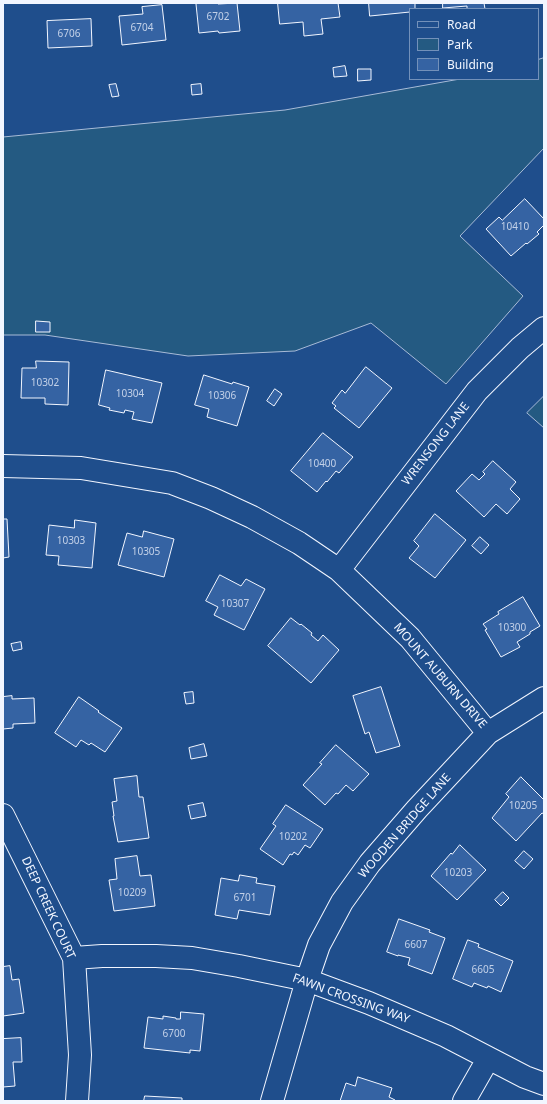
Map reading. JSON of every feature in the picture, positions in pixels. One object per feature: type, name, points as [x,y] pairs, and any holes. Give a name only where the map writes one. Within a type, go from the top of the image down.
[{"type":"street","name":"WRENSONG LANE","points":[[339,570],[477,391],[520,348],[544,328]]},
{"type":"street","name":"MOUNT AUBURN DRIVE","points":[[3,466],[81,468],[172,483],[211,498],[299,543],[339,570],[410,638],[488,733]]},
{"type":"street","name":"WOODEN BRIDGE LANE","points":[[272,1101],[307,980],[319,945],[342,902],[370,863],[417,809],[488,733],[544,698]]},
{"type":"street","name":"DEEP CREEK COURT","points":[[3,815],[74,958],[80,1055],[77,1101]]},
{"type":"street","name":"FAWN CROSSING WAY","points":[[74,958],[102,956],[192,958],[253,968],[307,980],[369,1003],[439,1033],[525,1077],[544,1084]]},
{"type":"street","points":[[464,1101],[488,1059]]},
{"type":"green space","points":[[544,58],[544,148],[460,236],[523,296],[446,384],[371,323],[295,351],[188,356],[45,335],[3,335],[3,137],[285,110],[454,80],[539,80],[539,60]]},
{"type":"green space","points":[[544,396],[544,428],[527,413]]},
{"type":"building","points":[[237,3],[240,31],[199,33],[196,4]]},
{"type":"building","points":[[278,3],[338,3],[340,17],[321,19],[323,34],[304,36],[303,22],[280,24]]},
{"type":"building","points":[[369,3],[415,3],[415,8],[409,8],[409,12],[370,16]]},
{"type":"building","points":[[443,3],[484,3],[485,8],[467,8],[467,6],[443,8]]},
{"type":"building","points":[[162,5],[166,40],[122,45],[119,16],[143,14],[142,7]]},
{"type":"building","points":[[91,19],[92,46],[48,48],[47,21]]},
{"type":"building","points":[[345,66],[347,76],[334,77],[333,68]]},
{"type":"building","points":[[358,69],[371,69],[371,80],[358,81]]},
{"type":"building","points":[[116,84],[119,96],[112,97],[109,85]]},
{"type":"building","points":[[201,84],[202,94],[192,95],[191,85]]},
{"type":"building","points":[[525,199],[544,219],[544,225],[537,232],[539,234],[511,256],[486,229],[499,217],[502,220]]},
{"type":"building","points":[[36,321],[50,322],[50,332],[36,332]]},
{"type":"building","points":[[36,361],[69,362],[68,405],[45,404],[45,398],[21,398],[22,368],[36,368]]},
{"type":"building","points":[[366,367],[392,388],[359,428],[334,408],[336,406],[332,403],[342,390],[345,393]]},
{"type":"building","points":[[106,370],[162,383],[152,423],[132,419],[134,412],[125,410],[124,413],[109,410],[110,408],[99,405]]},
{"type":"building","points":[[204,375],[232,384],[233,382],[249,387],[237,426],[207,417],[209,409],[195,405]]},
{"type":"building","points":[[275,389],[282,394],[274,406],[267,401]]},
{"type":"building","points":[[323,433],[353,457],[339,473],[336,471],[317,492],[291,471]]},
{"type":"building","points":[[493,461],[516,482],[510,489],[520,499],[507,514],[496,504],[484,517],[456,491],[472,474],[479,480],[485,474],[483,472]]},
{"type":"building","points":[[435,514],[466,540],[435,578],[409,558],[419,546],[414,541]]},
{"type":"building","points":[[3,519],[7,519],[9,557],[3,558]]},
{"type":"building","points":[[75,520],[96,523],[92,568],[58,565],[59,556],[46,555],[49,525],[74,528]]},
{"type":"building","points":[[144,531],[174,539],[164,577],[118,565],[127,533],[142,537]]},
{"type":"building","points":[[480,537],[489,545],[481,554],[472,546]]},
{"type":"building","points":[[220,575],[241,586],[246,579],[265,589],[244,630],[214,615],[218,607],[206,601]]},
{"type":"building","points":[[523,597],[540,626],[517,642],[520,647],[501,657],[483,624],[499,614],[498,612]]},
{"type":"building","points":[[291,618],[312,633],[311,635],[318,641],[323,635],[339,650],[311,683],[268,646]]},
{"type":"building","points":[[21,642],[22,649],[13,651],[11,644]]},
{"type":"building","points":[[381,687],[400,746],[376,753],[369,732],[365,734],[353,696]]},
{"type":"building","points":[[193,692],[194,703],[186,704],[184,693]]},
{"type":"building","points":[[12,696],[12,699],[34,698],[35,723],[13,724],[13,728],[3,729],[3,697]]},
{"type":"building","points":[[79,697],[122,728],[105,752],[91,743],[89,745],[81,740],[76,747],[55,733]]},
{"type":"building","points":[[204,744],[207,756],[191,759],[189,748]]},
{"type":"building","points":[[336,745],[369,774],[353,791],[346,785],[325,805],[303,785],[322,764],[320,763]]},
{"type":"building","points":[[137,776],[139,797],[143,797],[149,838],[118,842],[112,802],[117,801],[114,779]]},
{"type":"building","points":[[521,777],[544,800],[544,814],[542,813],[516,841],[492,818],[509,797],[506,794]]},
{"type":"building","points":[[203,803],[206,816],[191,819],[188,806]]},
{"type":"building","points":[[286,805],[323,829],[310,848],[305,845],[298,855],[294,852],[292,855],[290,854],[283,865],[260,849],[276,826],[273,824]]},
{"type":"building","points":[[460,845],[486,870],[457,900],[431,876]]},
{"type":"building","points":[[524,851],[533,859],[524,869],[515,861]]},
{"type":"building","points":[[137,856],[140,876],[151,875],[155,906],[114,911],[109,880],[117,879],[115,859]]},
{"type":"building","points":[[240,875],[257,878],[256,883],[275,886],[270,915],[239,910],[237,919],[215,915],[221,878],[238,881]]},
{"type":"building","points":[[503,892],[509,898],[501,906],[495,900]]},
{"type":"building","points":[[399,919],[430,930],[429,932],[445,938],[432,974],[408,965],[410,958],[387,952]]},
{"type":"building","points":[[468,940],[479,944],[478,947],[513,961],[501,992],[488,986],[487,988],[474,983],[472,987],[453,979]]},
{"type":"building","points":[[10,966],[12,980],[19,979],[24,1013],[3,1016],[3,967]]},
{"type":"building","points":[[181,1012],[204,1014],[200,1051],[190,1050],[190,1053],[144,1048],[148,1017],[163,1019],[163,1016],[180,1019]]},
{"type":"building","points":[[21,1038],[22,1062],[13,1062],[15,1086],[3,1087],[3,1039]]},
{"type":"building","points":[[358,1077],[392,1088],[389,1097],[395,1101],[340,1101],[346,1083],[355,1086]]},
{"type":"building","points":[[145,1096],[182,1098],[182,1101],[144,1101]]}]
